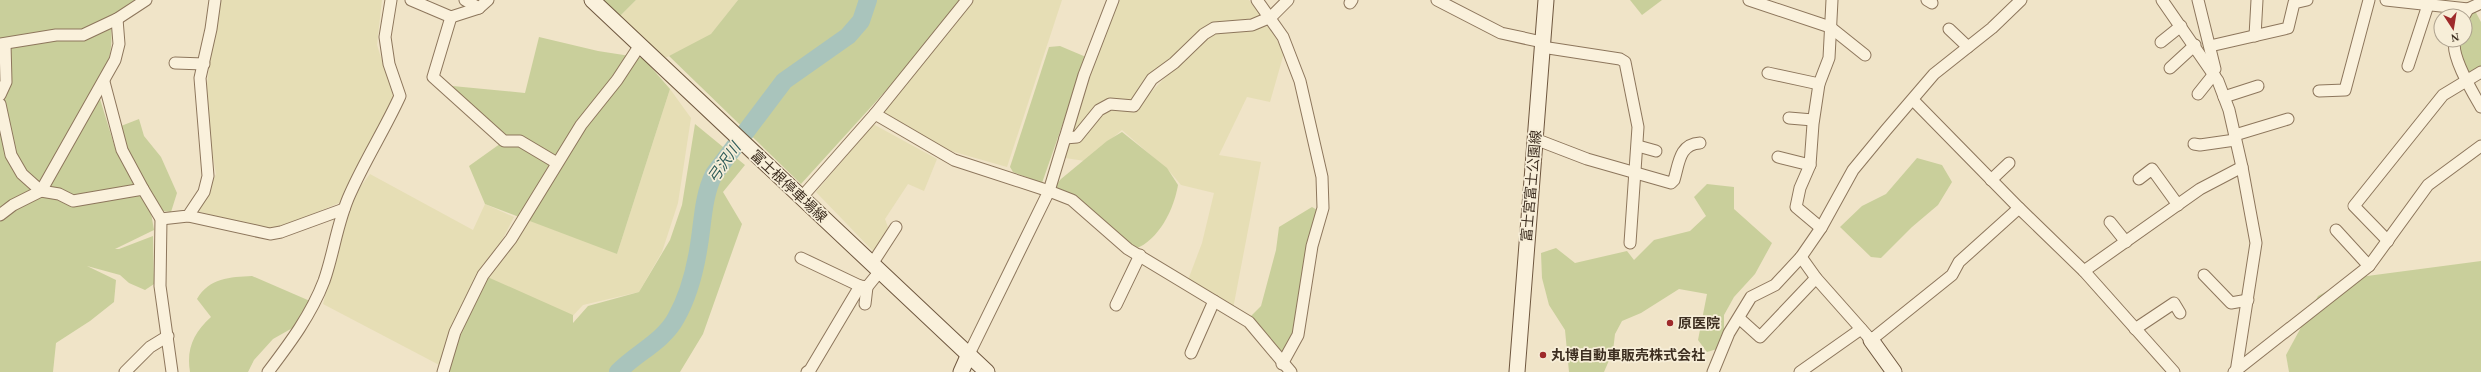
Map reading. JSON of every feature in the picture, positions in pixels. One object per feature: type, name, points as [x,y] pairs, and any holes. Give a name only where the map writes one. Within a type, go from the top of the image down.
[{"type":"main road","name":"富士根停車場線","points":[[592,0],[987,372]]},
{"type":"main road","name":"富士宮富士公園線","points":[[1519,370],[1546,0]]},
{"type":"main road","points":[[1866,335],[1894,372]]},
{"type":"main road","points":[[961,372],[969,354]]},
{"type":"street","points":[[0,95],[6,82],[2,44],[56,36],[83,35],[117,19],[146,0]]},
{"type":"street","points":[[188,216],[204,192],[208,176],[200,78],[204,64],[215,0]]},
{"type":"street","points":[[268,372],[303,325],[311,309],[324,280],[333,242],[350,194],[400,96],[389,64],[385,37],[391,0]]},
{"type":"street","points":[[410,0],[451,17],[479,8],[488,0]]},
{"type":"street","points":[[465,0],[479,8]]},
{"type":"street","points":[[801,198],[875,114],[967,0]]},
{"type":"street","points":[[969,354],[1049,191],[1084,75],[1112,0]]},
{"type":"street","points":[[1257,0],[1271,17],[1283,37],[1300,81],[1316,146],[1322,185],[1323,208],[1312,246],[1298,335],[1282,364]]},
{"type":"street","points":[[1065,138],[1077,137],[1099,110],[1110,104],[1134,106],[1152,79],[1174,63],[1214,28],[1252,25],[1271,17],[1288,0]]},
{"type":"street","points":[[1437,0],[1501,33],[1542,45],[1620,59],[1625,62],[1638,127],[1638,146],[1630,243]]},
{"type":"street","points":[[1749,0],[1830,27],[1865,55]]},
{"type":"street","points":[[1821,228],[1796,207],[1800,188],[1810,165],[1819,84],[1829,58],[1832,0]]},
{"type":"street","points":[[1713,372],[1730,334],[1740,319],[1751,297],[1776,284],[1801,258],[1821,228],[1853,170],[1934,74],[1992,28],[2021,0]]},
{"type":"street","points":[[2162,0],[2195,45],[2216,78],[2224,98],[2242,167],[2256,243],[2236,372]]},
{"type":"street","points":[[2198,0],[2210,46],[2216,78]]},
{"type":"street","points":[[2255,36],[2258,0]]},
{"type":"street","points":[[2210,46],[2288,28],[2294,1],[2307,0]]},
{"type":"street","points":[[2319,91],[2344,90],[2369,0]]},
{"type":"street","points":[[2386,0],[2463,8],[2481,3]]},
{"type":"street","points":[[2408,66],[2421,3]]},
{"type":"street","points":[[451,17],[433,77],[504,141],[520,141],[557,163]]},
{"type":"street","points":[[0,215],[13,205],[41,191],[116,60],[119,44],[117,19]]},
{"type":"street","points":[[2161,42],[2181,26]]},
{"type":"street","points":[[1949,29],[1968,47]]},
{"type":"street","points":[[443,372],[455,332],[483,275],[511,239],[581,125],[617,80],[640,45]]},
{"type":"street","points":[[2170,68],[2195,45]]},
{"type":"street","points":[[2454,48],[2466,79],[2481,107]]},
{"type":"street","points":[[175,62],[204,64]]},
{"type":"street","points":[[2388,241],[2354,206],[2443,94],[2466,79],[2481,72]]},
{"type":"street","points":[[1768,73],[1819,84]]},
{"type":"street","points":[[2198,94],[2216,78]]},
{"type":"street","points":[[104,82],[122,150],[161,219],[160,286],[172,372]]},
{"type":"street","points":[[2224,98],[2258,86]]},
{"type":"street","points":[[1913,100],[1991,180],[2084,271],[2174,372]]},
{"type":"street","points":[[0,104],[11,155],[22,174],[41,191],[59,194],[73,201],[143,189]]},
{"type":"street","points":[[875,114],[954,160],[1072,200],[1128,249],[1249,322],[1282,364],[1291,372]]},
{"type":"street","points":[[1789,118],[1814,120]]},
{"type":"street","points":[[2194,144],[2200,145],[2235,138],[2288,119]]},
{"type":"street","points":[[1535,139],[1575,155],[1635,174],[1671,183],[1674,180],[1682,151],[1693,143],[1700,143]]},
{"type":"street","points":[[1638,146],[1656,151]]},
{"type":"street","points":[[2236,372],[2369,266],[2428,185],[2481,146]]},
{"type":"street","points":[[1778,157],[1810,165]]},
{"type":"street","points":[[1991,180],[2009,163]]},
{"type":"street","points":[[2084,271],[2200,189],[2242,167]]},
{"type":"street","points":[[2139,179],[2152,169],[2178,205]]},
{"type":"street","points":[[1800,372],[1866,335],[1952,275],[1959,262],[2019,208]]},
{"type":"street","points":[[161,219],[188,216],[270,234],[281,232],[344,209]]},
{"type":"street","points":[[2110,222],[2126,242]]},
{"type":"street","points":[[807,372],[810,370],[876,268],[896,227]]},
{"type":"street","points":[[2336,230],[2369,266]]},
{"type":"street","points":[[1116,305],[1140,255]]},
{"type":"street","points":[[801,258],[864,286]]},
{"type":"street","points":[[1801,258],[1816,278],[1866,335]]},
{"type":"street","points":[[2204,275],[2231,303],[2248,300]]},
{"type":"street","points":[[1740,319],[1760,337],[1816,278]]},
{"type":"street","points":[[864,286],[865,304]]},
{"type":"street","points":[[1191,352],[1214,301]]},
{"type":"street","points":[[2135,329],[2174,303],[2180,313]]},
{"type":"street","points":[[125,372],[150,347],[168,336]]},
{"type":"shaded area","points":[[217,0],[382,0],[377,45],[394,98],[339,203],[281,227],[263,229],[197,211],[216,174],[204,110]]},
{"type":"shaded area","points":[[636,0],[738,0],[709,37],[665,58],[618,18]]},
{"type":"shaded area","points":[[971,0],[1062,0],[1007,167],[951,151],[880,111]]},
{"type":"shaded area","points":[[1119,0],[1249,0],[1261,16],[1247,22],[1210,25],[1179,52],[1134,110],[1202,39],[1218,31],[1269,26],[1284,53],[1270,102],[1247,97],[1219,155],[1261,162],[1233,309],[1188,280],[1202,243],[1214,193],[1181,185],[1170,172],[1122,130],[1085,161],[1065,158],[1094,62]]},
{"type":"shaded area","points":[[670,89],[691,118],[678,203],[662,252],[639,292],[583,305],[568,321],[445,368],[323,304],[340,236],[354,195],[370,174],[473,230],[485,204],[514,217],[489,266],[527,212],[617,254]]},
{"type":"shaded area","points":[[873,124],[937,159],[924,191],[908,184],[885,219],[889,230],[873,251],[816,192]]},
{"type":"green space","points":[[0,0],[147,0],[111,25],[111,51],[104,71],[96,86],[116,151],[151,213],[154,230],[115,249],[119,249],[153,236],[154,284],[145,290],[129,283],[120,275],[87,266],[116,280],[114,302],[90,321],[56,343],[53,372],[0,372]]},
{"type":"green space","points":[[600,0],[636,0],[618,18]]},
{"type":"green space","points":[[738,0],[960,0],[900,75],[801,184],[669,56],[711,34]]},
{"type":"green space","points":[[1630,0],[1662,0],[1642,15]]},
{"type":"green space","points":[[2473,7],[2481,22],[2481,72],[2466,79],[2457,48],[2473,48]]},
{"type":"green space","points":[[539,37],[598,51],[643,58],[670,89],[617,254],[485,204],[469,166],[504,141],[442,85],[525,93]]},
{"type":"green space","points":[[1060,46],[1086,57],[1042,183],[1013,172],[1010,167],[1049,47]]},
{"type":"green space","points":[[139,119],[144,136],[161,157],[177,193],[171,212],[162,211],[131,159],[121,126]]},
{"type":"green space","points":[[695,124],[745,165],[723,192],[742,224],[703,334],[680,372],[442,372],[483,275],[573,315],[573,323],[588,306],[639,292],[670,240],[682,205]]},
{"type":"green space","points":[[1122,132],[1167,168],[1178,185],[1173,204],[1164,223],[1151,239],[1144,245],[1135,249],[1052,190],[1061,179],[1107,141]]},
{"type":"green space","points":[[1917,158],[1942,165],[1952,182],[1938,205],[1912,227],[1881,258],[1871,257],[1840,227],[1862,206],[1886,194]]},
{"type":"green space","points":[[1707,184],[1734,187],[1734,209],[1772,243],[1755,274],[1734,297],[1724,315],[1724,347],[1707,352],[1698,340],[1707,294],[1679,289],[1641,313],[1622,321],[1615,334],[1613,351],[1604,372],[1569,372],[1565,330],[1549,305],[1542,278],[1541,253],[1556,248],[1575,263],[1627,251],[1634,260],[1654,240],[1690,231],[1706,216],[1694,197]]},
{"type":"green space","points":[[1312,207],[1319,211],[1292,336],[1282,355],[1250,317],[1261,306],[1276,250],[1279,227]]},
{"type":"green space","points":[[2481,261],[2481,372],[2289,372],[2286,355],[2318,296],[2352,278]]},
{"type":"green space","points":[[252,276],[310,301],[296,326],[273,339],[254,360],[248,372],[190,372],[190,348],[200,329],[211,317],[197,299],[208,287],[221,280]]},
{"type":"waterway","name":"弓沢川","points":[[618,372],[657,341],[671,326],[681,309],[688,292],[696,264],[705,200],[714,174],[784,81],[848,36],[861,21],[868,0]]},
{"type":"place","name":"原医院","points":[[1670,323]]},
{"type":"place","name":"丸博自動車販売株式会社","points":[[1543,355]]}]
